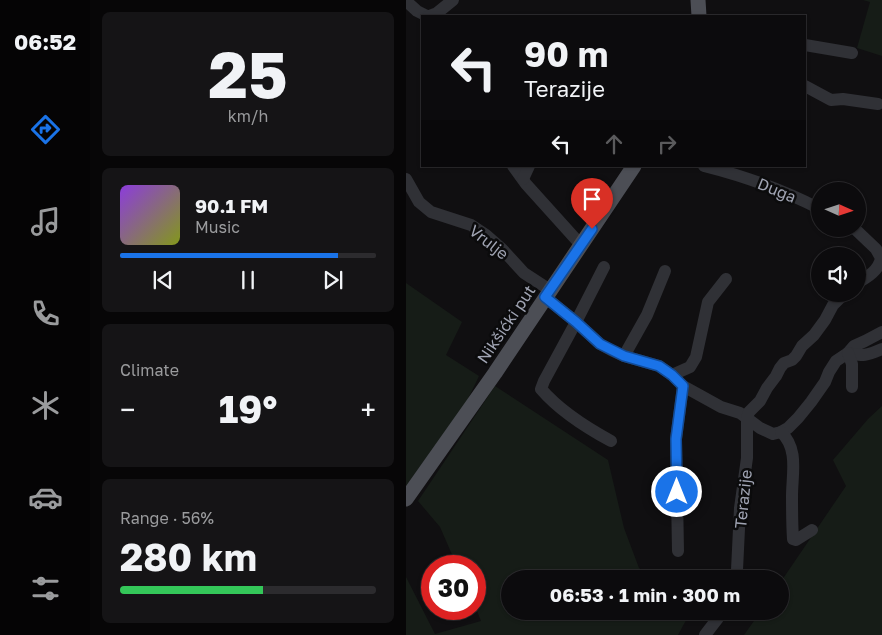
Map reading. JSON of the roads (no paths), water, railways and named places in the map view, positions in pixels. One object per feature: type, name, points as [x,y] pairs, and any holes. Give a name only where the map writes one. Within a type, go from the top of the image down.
[{"type":"main road","points":[[698,0],[699,15]]},
{"type":"main road","name":"Nikšićki put","points":[[406,499],[633,167]]},
{"type":"street","points":[[431,15],[437,13],[453,0]]},
{"type":"street","points":[[406,1],[417,11],[426,15]]},
{"type":"street","points":[[806,45],[852,53]]},
{"type":"street","points":[[806,87],[831,100],[843,99],[878,104]]},
{"type":"street","points":[[514,167],[581,244]]},
{"type":"street","points":[[523,179],[529,167]]},
{"type":"street","name":"Duga","points":[[707,167],[756,182],[811,205]]},
{"type":"street","name":"Vrulje","points":[[406,179],[419,202],[431,212],[471,225],[486,235],[547,293]]},
{"type":"street","points":[[864,238],[876,249],[881,258],[880,265],[866,277]]},
{"type":"street","points":[[604,266],[541,389],[578,421],[611,441]]},
{"type":"street","points":[[624,356],[647,315],[664,271]]},
{"type":"street","points":[[672,375],[690,367],[696,356],[708,302],[726,279]]},
{"type":"street","points":[[547,293],[600,344],[624,356],[659,366],[683,386],[721,408],[740,413],[760,428],[773,434],[788,428],[811,402],[825,382],[836,361],[848,353],[854,346],[882,332]]},
{"type":"street","points":[[747,418],[749,412],[760,401],[780,368],[784,363],[792,360],[802,346],[814,335],[836,302]]},
{"type":"street","points":[[848,353],[866,355],[882,349]]},
{"type":"street","points":[[848,353],[852,364],[852,387]]},
{"type":"street","points":[[678,552],[676,439],[683,386]]},
{"type":"street","name":"Terazije","points":[[736,570],[740,508],[747,458],[747,418]]},
{"type":"street","points":[[781,432],[792,450],[793,539],[796,540],[812,530]]},
{"type":"street","points":[[705,635],[716,620]]}]
